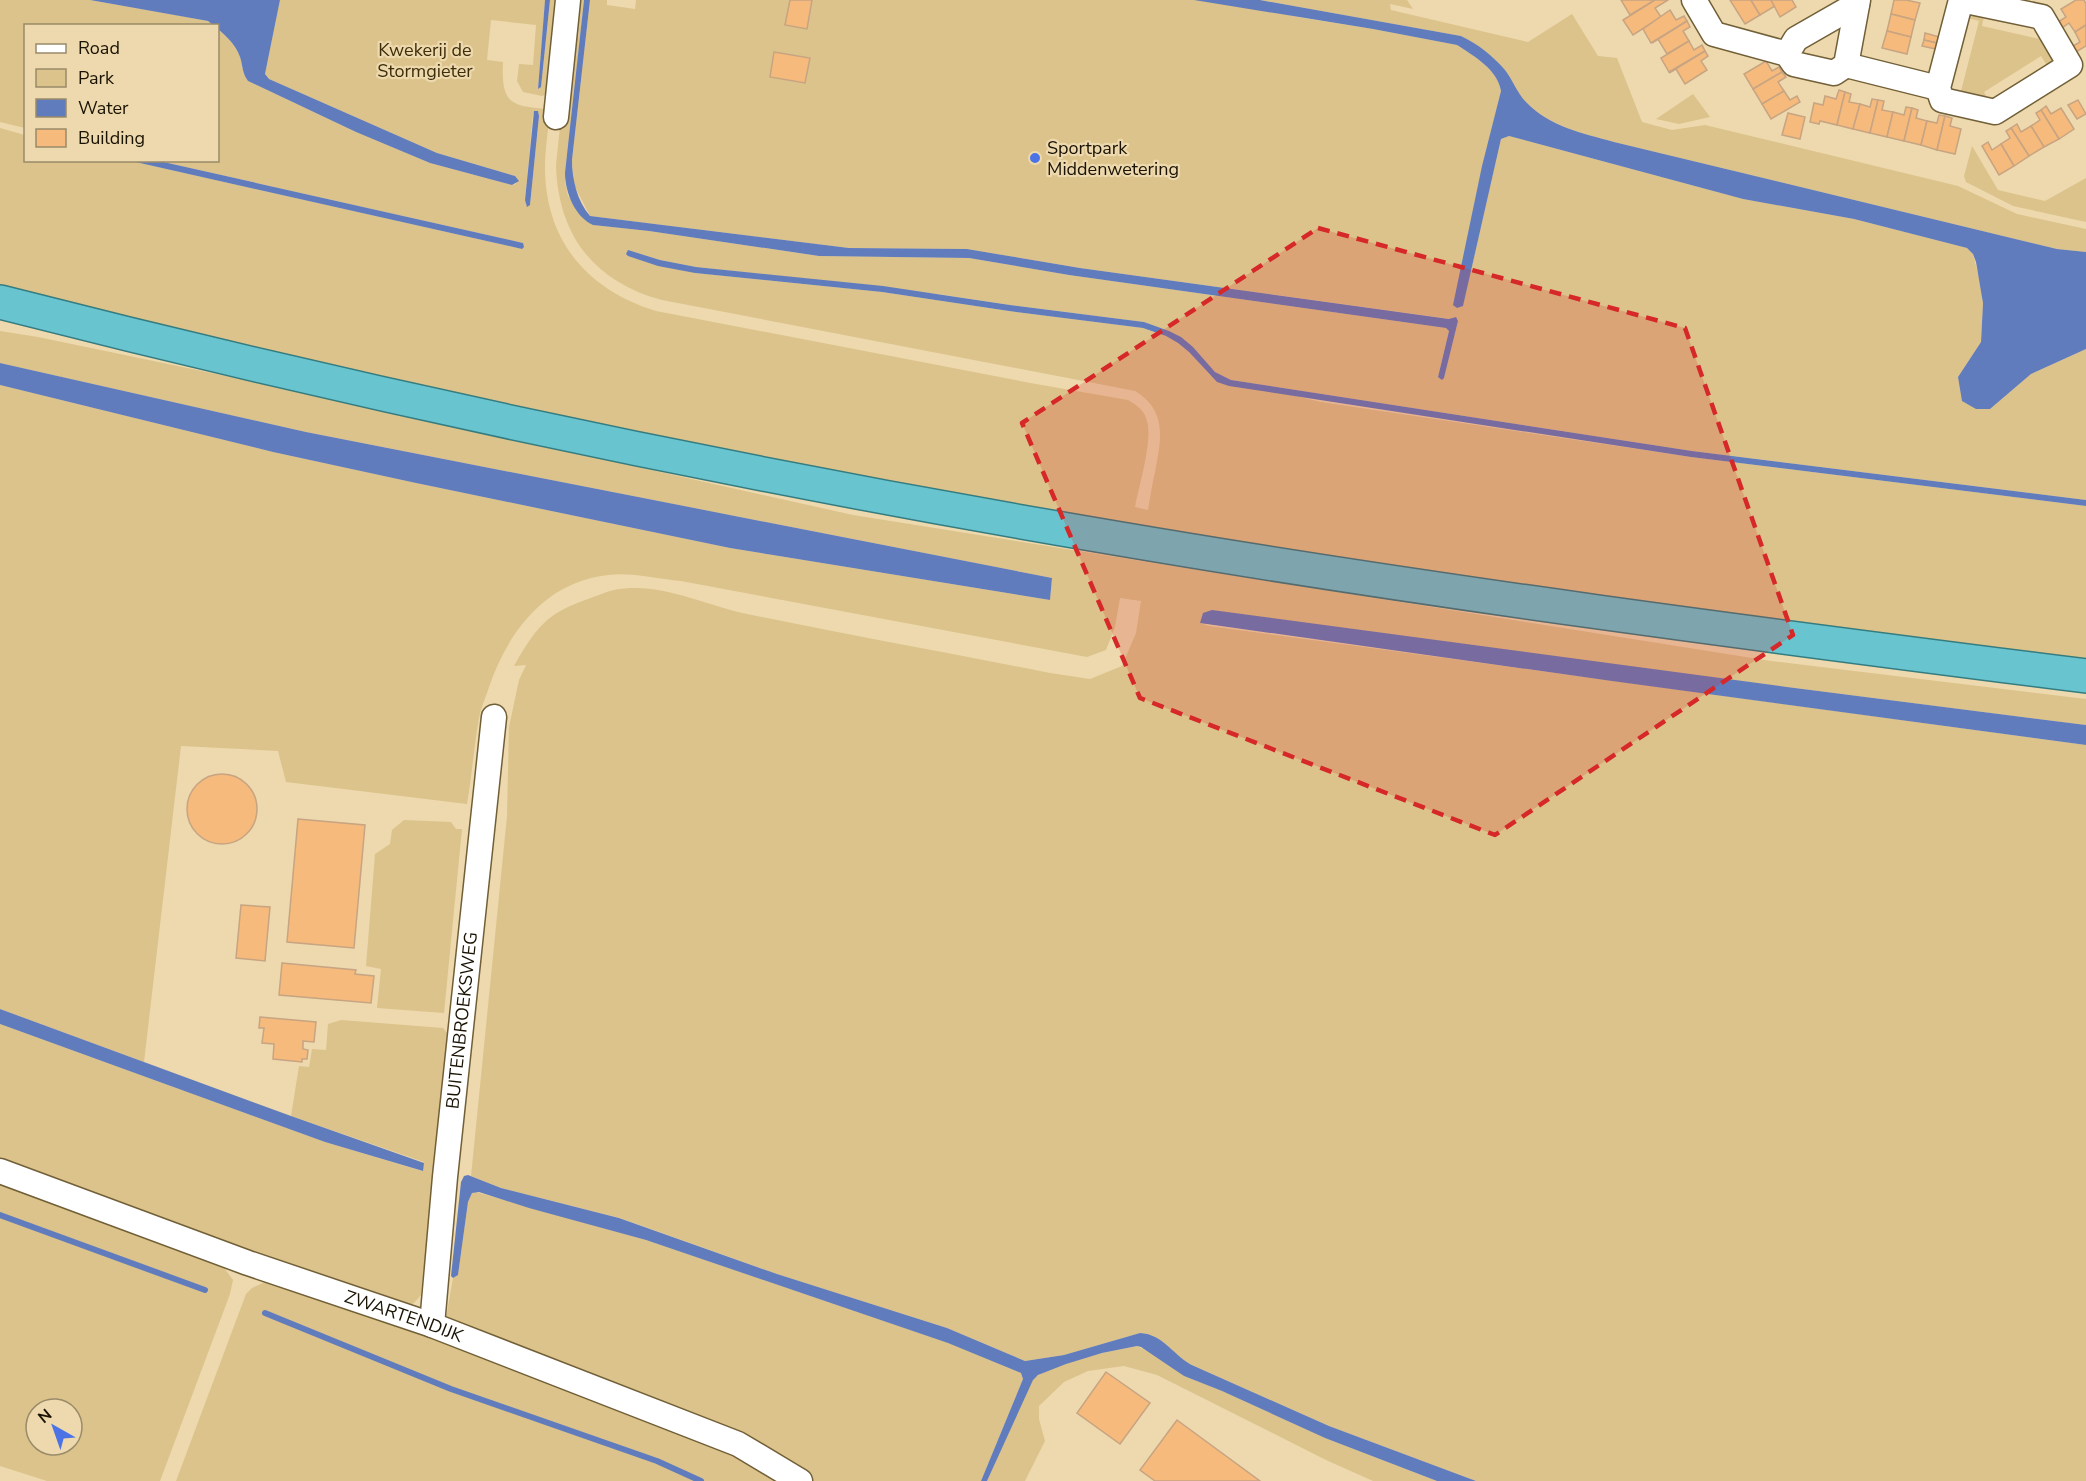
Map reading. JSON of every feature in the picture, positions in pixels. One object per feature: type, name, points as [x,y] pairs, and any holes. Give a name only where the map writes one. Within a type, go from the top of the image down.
[{"type":"highway","points":[[0,302],[190,349],[531,426],[825,486],[1113,538],[1400,584],[2086,676]]},
{"type":"highway","points":[[0,316],[185,362],[531,439],[837,500],[1113,551],[1397,596],[2086,687]]},
{"type":"street","points":[[556,117],[568,0]]},
{"type":"street","points":[[1694,0],[1714,34],[1787,54],[1794,64],[1834,73],[1846,65],[1858,2]]},
{"type":"street","points":[[1961,0],[2042,17],[2070,65],[1995,112],[1942,100],[1938,88],[1961,0]]},
{"type":"street","points":[[1787,54],[1796,39],[1858,2]]},
{"type":"street","points":[[1846,65],[1938,88]]},
{"type":"street","name":"BUITENBROEKSWEG","points":[[432,1325],[494,717]]},
{"type":"street","name":"ZWARTENDIJK","points":[[0,1171],[248,1263],[432,1325],[738,1444],[800,1481]]},
{"type":"highlighted area","points":[[1318,228],[1685,328],[1793,635],[1495,835],[1140,698],[1022,423]]},
{"type":"green space","points":[[0,0],[90,0],[208,21],[212,24],[24,24],[24,128],[0,122]]},
{"type":"green space","name":"Kwekerij de Stormgieter","points":[[280,0],[545,0],[538,89],[541,87],[550,0],[562,0],[553,92],[542,96],[523,92],[517,81],[519,64],[533,65],[536,25],[491,20],[487,60],[503,62],[504,86],[510,100],[525,106],[548,109],[550,113],[545,169],[547,195],[553,219],[575,259],[591,276],[632,302],[656,311],[1128,400],[1140,409],[1147,421],[1147,451],[1135,507],[1148,510],[1159,449],[1160,427],[1153,408],[1135,391],[662,300],[638,292],[599,268],[572,234],[558,190],[556,165],[573,0],[584,0],[565,182],[568,196],[593,225],[819,256],[969,258],[1069,275],[1446,328],[1449,331],[1438,377],[1444,378],[1458,321],[1455,317],[1451,319],[1080,268],[967,249],[849,248],[590,216],[574,185],[572,160],[590,0],[607,0],[607,5],[635,9],[636,0],[1224,0],[1297,17],[1457,45],[1490,70],[1499,83],[1501,91],[1457,308],[1463,305],[1501,139],[1509,136],[1743,199],[1854,219],[1967,248],[1973,254],[1981,285],[1983,303],[1981,342],[1958,377],[1990,409],[2031,374],[2086,349],[2086,500],[1692,451],[1231,380],[1215,372],[1193,347],[1144,322],[938,294],[696,267],[660,260],[628,250],[695,273],[882,292],[1143,328],[1178,343],[1211,376],[1321,402],[1691,457],[2086,506],[2086,667],[1776,628],[859,483],[0,294],[0,128],[24,135],[24,162],[135,162],[522,249],[523,243],[163,162],[219,162],[219,30],[236,49],[248,81],[356,132],[430,163],[512,185],[516,184],[515,176],[437,153],[269,79],[265,74]],"holes":[[[538,111],[530,205],[525,200],[533,114]]]},
{"type":"green space","points":[[1260,0],[1407,0],[1413,9],[1390,4],[1391,10],[1528,42],[1572,14],[1598,56],[1617,58],[1642,122],[1672,130],[1705,125],[1958,186],[2017,214],[2086,229],[2086,252],[2057,249],[1578,132],[1545,118],[1535,111],[1500,65],[1461,36]]},
{"type":"green space","points":[[1985,11],[1982,26],[2040,39],[2045,36],[2057,55],[2050,70],[2041,56],[1984,92],[1987,98],[1961,91],[1979,21],[1964,17],[1965,13]]},
{"type":"green space","points":[[1693,94],[1710,117],[1679,124],[1656,119]]},
{"type":"green space","points":[[1972,146],[1998,190],[2045,201],[2086,178],[2086,222],[2013,206],[1966,182],[1964,176]]},
{"type":"green space","points":[[0,331],[288,389],[853,515],[1771,661],[2086,699],[2086,725],[1787,687],[1200,623],[2086,745],[2086,1481],[1476,1481],[1329,1426],[1194,1366],[1156,1337],[1148,1334],[1140,1333],[1064,1355],[1025,1361],[947,1328],[777,1274],[620,1218],[501,1188],[471,1176],[507,816],[509,727],[519,680],[526,665],[514,666],[543,624],[574,604],[607,592],[631,588],[648,589],[665,591],[731,610],[785,622],[1090,679],[1122,666],[1136,633],[1141,601],[1120,598],[1115,627],[1106,650],[1087,657],[681,581],[626,574],[586,580],[548,599],[518,629],[507,647],[480,714],[467,804],[286,782],[278,751],[181,746],[144,1062],[0,1009],[0,385],[273,452],[730,548],[1050,600],[1052,578],[306,432],[0,363]]},
{"type":"green space","points":[[404,820],[451,822],[456,829],[462,829],[444,1013],[377,1008],[381,969],[366,966],[375,854],[390,844],[392,830]]},
{"type":"green space","points":[[341,1020],[443,1028],[448,1034],[421,1295],[410,1305],[390,1304],[0,1159],[0,1024],[325,1142],[422,1171],[424,1162],[291,1116],[299,1066],[309,1067],[312,1049],[326,1050],[328,1024]]},
{"type":"green space","points":[[0,1180],[222,1265],[233,1280],[230,1294],[160,1481],[47,1481],[0,1466]]},
{"type":"green space","points":[[476,1192],[646,1240],[949,1343],[1021,1373],[1023,1379],[981,1481],[811,1481],[446,1318],[453,1278],[458,1275],[468,1202],[472,1193]]},
{"type":"green space","points":[[265,1282],[276,1282],[329,1299],[745,1455],[786,1481],[176,1481],[246,1294],[252,1288]]},
{"type":"green space","points":[[1137,1346],[1155,1355],[1184,1376],[1325,1438],[1437,1481],[1373,1481],[1326,1460],[1157,1375],[1124,1366],[1088,1371],[1064,1382],[1039,1406],[1039,1419],[1045,1441],[1025,1481],[987,1481],[1032,1380],[1067,1362]]},
{"type":"water","points":[[90,0],[280,0],[265,74],[269,79],[437,153],[515,176],[519,181],[512,185],[430,163],[356,132],[248,81],[236,49],[219,30],[219,24],[212,24],[208,21]]},
{"type":"water","points":[[545,0],[550,0],[541,87],[538,89]]},
{"type":"water","points":[[584,0],[590,0],[572,160],[576,190],[590,216],[849,248],[967,249],[1080,268],[1449,319],[1456,317],[1458,321],[1444,378],[1442,380],[1438,377],[1449,331],[1446,328],[1069,275],[969,258],[819,256],[593,225],[581,216],[572,203],[565,173]]},
{"type":"water","points":[[1194,0],[1260,0],[1461,36],[1479,47],[1505,70],[1523,98],[1535,111],[1545,118],[1578,132],[2057,249],[2086,252],[2086,349],[2031,374],[1990,409],[1976,409],[1962,401],[1958,377],[1981,342],[1983,303],[1976,262],[1973,254],[1967,248],[1854,219],[1743,199],[1509,136],[1501,139],[1463,306],[1457,308],[1453,305],[1482,166],[1501,91],[1499,83],[1490,70],[1457,45]]},
{"type":"water","points":[[534,111],[538,111],[539,116],[530,205],[527,207],[525,200]]},
{"type":"water","points":[[135,162],[163,162],[523,243],[522,249]]},
{"type":"water","points":[[628,250],[660,260],[696,267],[883,286],[1144,322],[1181,337],[1215,372],[1231,380],[1692,451],[2086,500],[2086,506],[1691,457],[1229,386],[1217,382],[1178,343],[1143,328],[882,292],[695,273],[658,266],[628,256],[626,254]]},
{"type":"water","points":[[0,363],[306,432],[1052,578],[1050,600],[730,548],[273,452],[0,385]]},
{"type":"water","points":[[1212,610],[2086,725],[2086,745],[1200,623],[1203,613]]},
{"type":"water","points":[[0,1009],[424,1163],[423,1171],[325,1142],[0,1024]]},
{"type":"water","points":[[468,1175],[501,1188],[619,1218],[777,1274],[947,1328],[1025,1361],[1064,1355],[1140,1333],[1148,1334],[1156,1337],[1194,1366],[1329,1426],[1476,1481],[1437,1481],[1325,1438],[1184,1376],[1137,1346],[1102,1353],[1038,1375],[1033,1380],[987,1481],[981,1481],[1023,1379],[1021,1373],[948,1343],[646,1240],[479,1192],[472,1193],[468,1202],[458,1275],[453,1278],[451,1276],[461,1182],[464,1176]]},
{"type":"building","points":[[790,0],[812,0],[807,29],[785,25]]},
{"type":"building","points":[[1621,0],[1655,0],[1630,15]]},
{"type":"building","points":[[1655,0],[1668,0],[1655,8],[1661,17],[1633,35],[1623,20]]},
{"type":"building","points":[[1730,0],[1751,0],[1760,15],[1745,24]]},
{"type":"building","points":[[1751,0],[1771,0],[1775,6],[1760,15]]},
{"type":"building","points":[[1771,0],[1792,0],[1796,7],[1780,17]]},
{"type":"building","points":[[1894,0],[1920,3],[1915,20],[1891,14]]},
{"type":"building","points":[[2076,0],[2084,0],[2086,4],[2086,25],[2075,32],[2069,23],[2062,28],[2058,22],[2066,17],[2061,9]]},
{"type":"building","points":[[1670,10],[1676,20],[1684,16],[1687,21],[1651,43],[1643,29]]},
{"type":"building","points":[[1891,14],[1915,20],[1911,37],[1887,31]]},
{"type":"building","points":[[1687,21],[1690,27],[1683,31],[1689,41],[1667,54],[1658,39]]},
{"type":"building","points":[[2086,25],[2086,46],[2076,52],[2073,46],[2080,42],[2075,32]]},
{"type":"building","points":[[1887,31],[1911,37],[1907,54],[1882,48]]},
{"type":"building","points":[[1925,33],[1943,38],[1941,44],[1924,40]]},
{"type":"building","points":[[1924,40],[1941,44],[1940,50],[1922,46]]},
{"type":"building","points":[[1689,41],[1694,50],[1702,45],[1705,51],[1669,72],[1661,58]]},
{"type":"building","points":[[1705,51],[1708,56],[1701,61],[1707,70],[1685,84],[1676,69],[1669,73]]},
{"type":"building","points":[[774,52],[810,58],[805,83],[770,77]]},
{"type":"building","points":[[1766,61],[1772,71],[1779,67],[1782,72],[1753,89],[1744,74]]},
{"type":"building","points":[[1782,72],[1786,77],[1778,82],[1784,91],[1762,104],[1753,89]]},
{"type":"building","points":[[1839,90],[1845,92],[1837,125],[1820,121],[1819,124],[1810,122],[1814,103],[1823,105],[1825,96],[1836,99]]},
{"type":"building","points":[[1784,91],[1790,100],[1797,96],[1800,102],[1771,119],[1762,104]]},
{"type":"building","points":[[1845,92],[1851,94],[1849,102],[1860,104],[1853,129],[1837,125]]},
{"type":"building","points":[[1872,99],[1878,100],[1870,133],[1853,129],[1860,104],[1870,107]]},
{"type":"building","points":[[1878,100],[1884,101],[1882,110],[1893,112],[1887,137],[1870,133]]},
{"type":"building","points":[[2078,100],[2086,114],[2077,119],[2068,105]]},
{"type":"building","points":[[2046,106],[2051,114],[2061,108],[2074,129],[2059,139],[2041,110]]},
{"type":"building","points":[[1906,107],[1912,108],[1904,141],[1887,137],[1893,112],[1904,115]]},
{"type":"building","points":[[1912,108],[1918,110],[1916,118],[1927,121],[1921,145],[1904,141]]},
{"type":"building","points":[[2041,110],[2059,139],[2044,147],[2031,126],[2040,120],[2036,113]]},
{"type":"building","points":[[1788,113],[1805,117],[1800,139],[1782,135]]},
{"type":"building","points":[[1939,115],[1945,116],[1937,150],[1921,145],[1927,121],[1937,123]]},
{"type":"building","points":[[1945,116],[1952,118],[1950,126],[1961,129],[1955,154],[1937,150]]},
{"type":"building","points":[[2017,124],[2021,132],[2031,126],[2044,147],[2029,156],[2011,128]]},
{"type":"building","points":[[2011,128],[2029,156],[2014,166],[2001,144],[2010,138],[2006,131]]},
{"type":"building","points":[[1988,142],[1992,150],[2001,144],[2014,166],[1999,175],[1982,146]]},
{"type":"building","points":[[222,774],[235,777],[247,784],[254,796],[257,809],[254,822],[247,834],[235,841],[222,844],[209,841],[197,834],[190,822],[187,809],[190,796],[197,784],[209,777]]},
{"type":"building","points":[[298,819],[365,825],[354,948],[287,942]]},
{"type":"building","points":[[241,905],[270,907],[265,961],[236,958]]},
{"type":"building","points":[[282,963],[356,970],[355,974],[374,976],[371,1003],[279,995]]},
{"type":"building","points":[[260,1017],[316,1022],[314,1042],[303,1041],[303,1049],[308,1050],[307,1059],[302,1059],[302,1062],[273,1059],[274,1044],[262,1043],[264,1028],[259,1028]]},
{"type":"building","points":[[1106,1372],[1150,1403],[1120,1444],[1077,1413]]},
{"type":"building","points":[[1177,1420],[1260,1481],[1155,1481],[1140,1470]]},
{"type":"waterway","points":[[0,1215],[205,1290]]},
{"type":"waterway","points":[[265,1313],[451,1389],[657,1461],[701,1481]]},
{"type":"place","name":"Sportpark Middenwetering","points":[[1035,158]]}]
